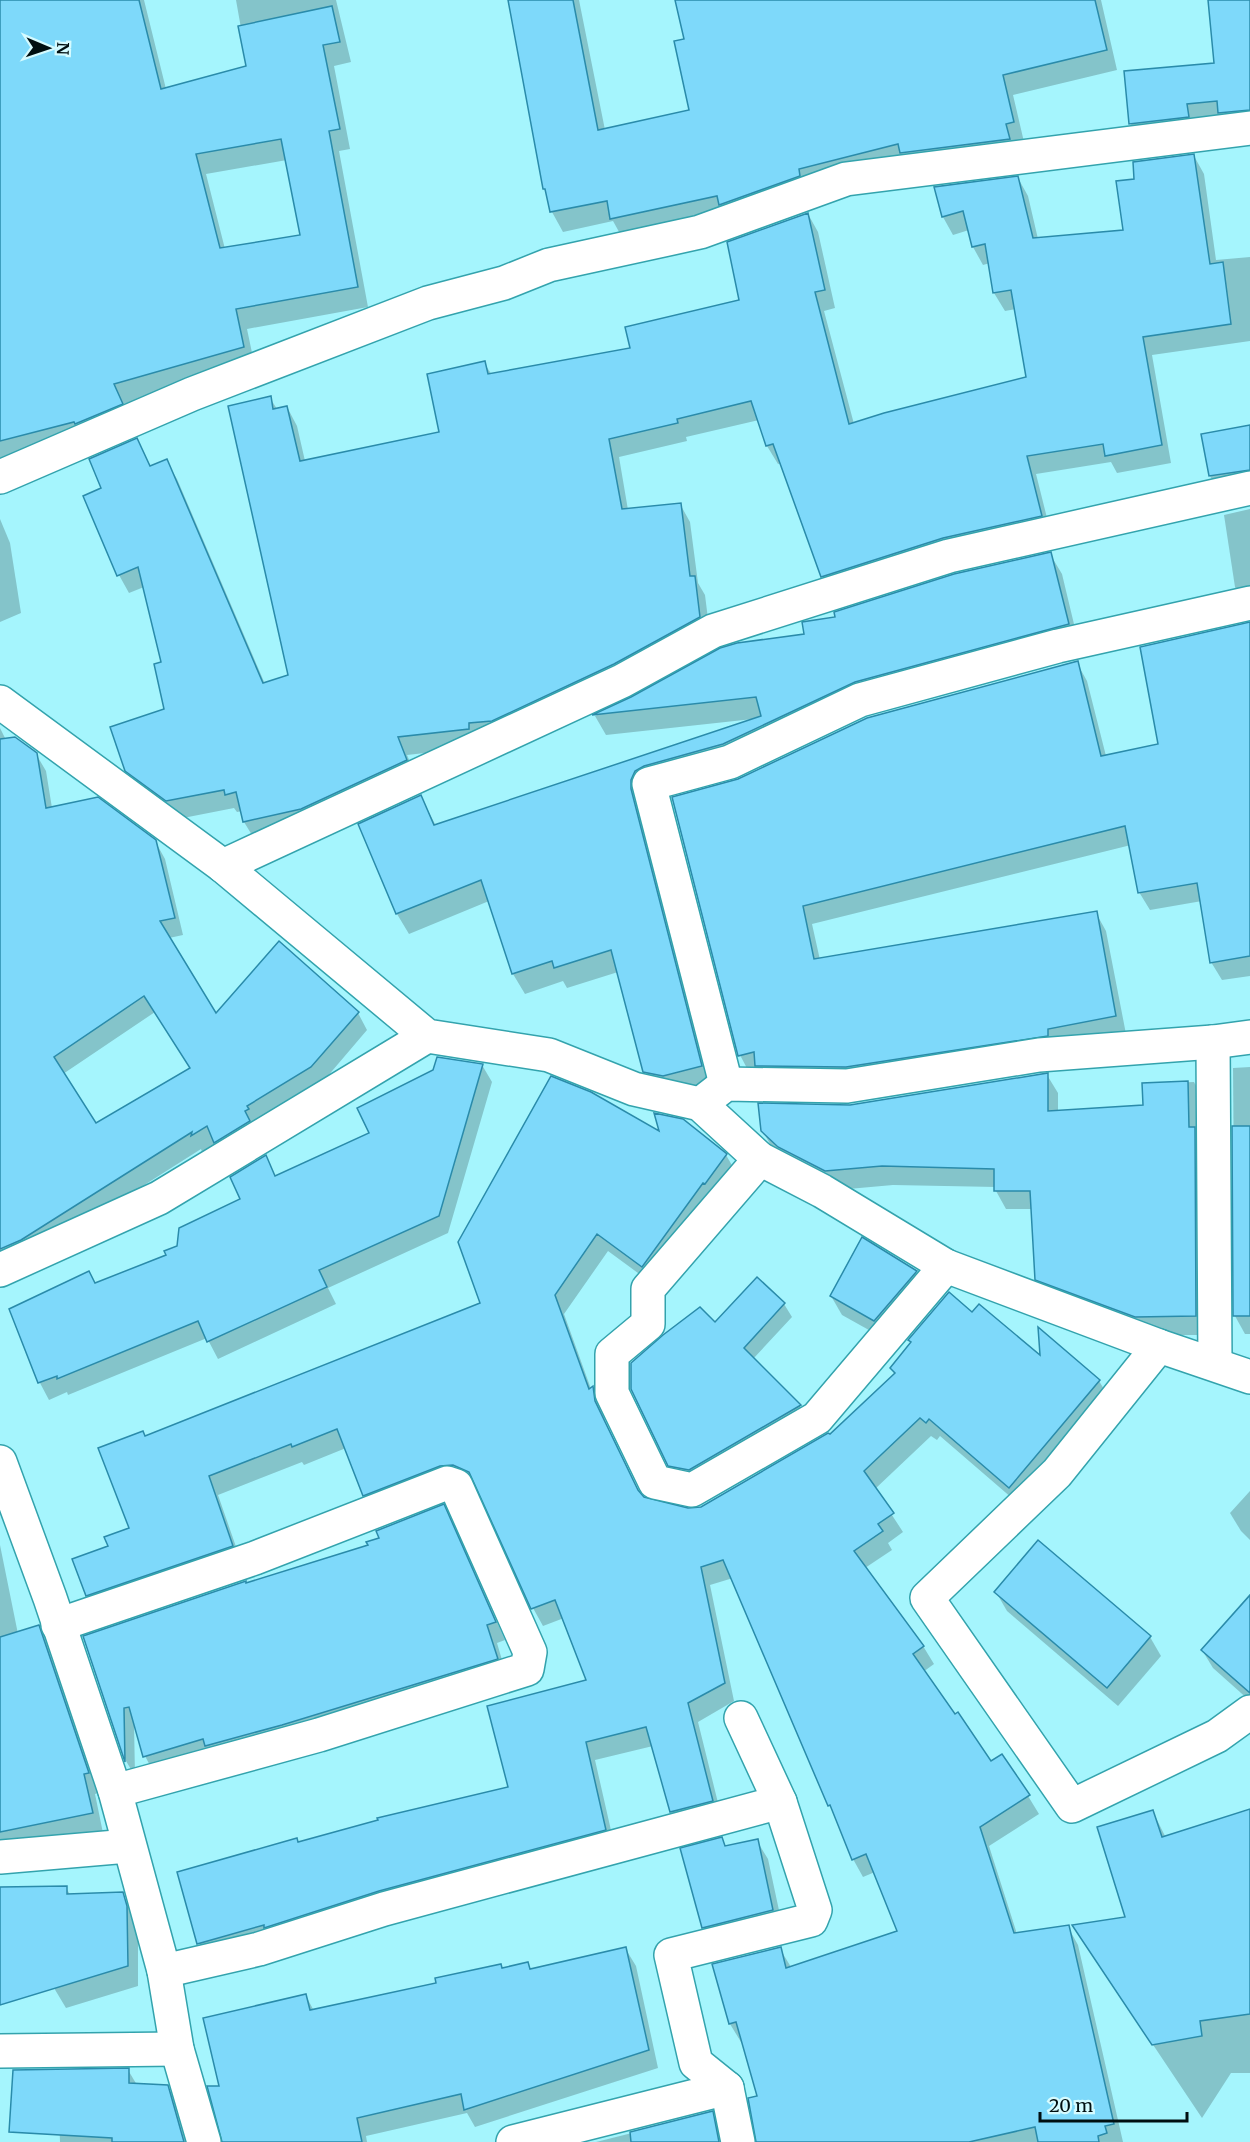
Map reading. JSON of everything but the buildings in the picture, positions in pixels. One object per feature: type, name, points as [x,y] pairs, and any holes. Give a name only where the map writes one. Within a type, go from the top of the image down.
[{"type":"street","points":[[0,477],[192,394],[428,303],[504,283],[549,265],[700,232],[846,178],[1250,128]]},
{"type":"street","points":[[223,866],[622,681],[713,631],[949,556],[1250,488]]},
{"type":"street","points":[[726,1084],[649,784],[730,762],[860,700],[1058,646],[1250,603]]},
{"type":"street","points":[[0,702],[223,866],[427,1036],[549,1054],[634,1089],[700,1104],[760,1159],[822,1191],[946,1266],[1159,1346],[1250,1377]]},
{"type":"street","points":[[0,1270],[159,1198],[427,1036]]},
{"type":"street","points":[[700,1104],[726,1084],[848,1086],[1039,1055],[1213,1042],[1250,1037]]},
{"type":"street","points":[[1213,1042],[1215,1364]]},
{"type":"street","points":[[760,1159],[648,1289],[648,1324],[612,1354],[612,1393],[655,1482],[692,1490],[817,1418],[946,1266]]},
{"type":"street","points":[[1159,1346],[1057,1473],[927,1598],[1072,1806],[1217,1736],[1250,1712]]},
{"type":"street","points":[[0,1461],[115,1791],[128,1846],[164,1971],[177,2049],[204,2142]]},
{"type":"street","points":[[58,1625],[255,1558],[447,1483],[456,1486],[530,1652],[527,1669],[319,1736],[115,1791]]},
{"type":"street","points":[[738,2142],[728,2088],[696,2063],[671,1955],[811,1920],[815,1910],[780,1802],[741,1718]]},
{"type":"street","points":[[164,1971],[259,1949],[384,1909],[780,1802]]},
{"type":"street","points":[[0,1857],[128,1846]]},
{"type":"street","points":[[0,2051],[177,2049]]},
{"type":"street","points":[[513,2142],[728,2088]]}]
